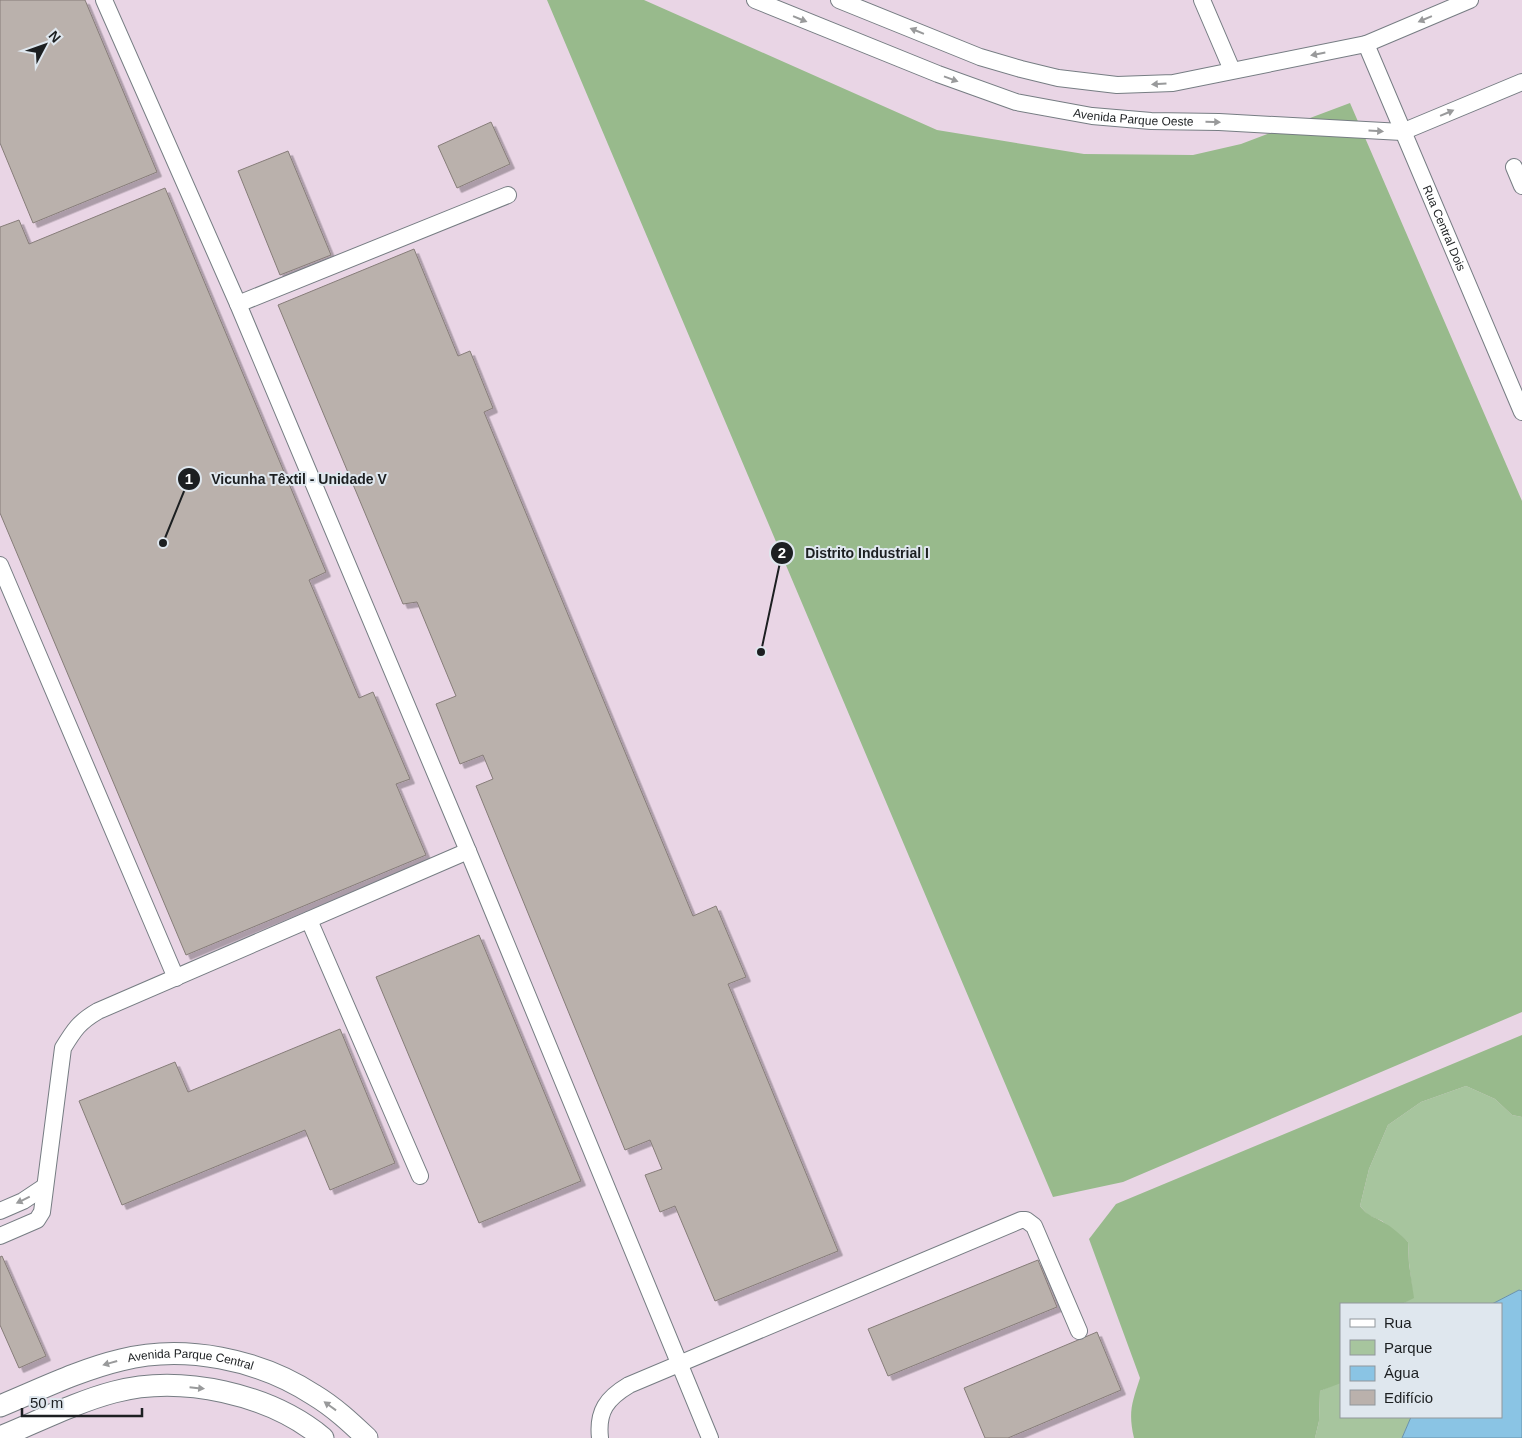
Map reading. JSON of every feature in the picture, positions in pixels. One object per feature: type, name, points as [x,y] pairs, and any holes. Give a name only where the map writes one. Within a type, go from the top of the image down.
[{"type":"main road","name":"Avenida Parque Central","points":[[0,1406],[115,1362],[162,1354],[181,1354],[216,1358],[254,1367],[282,1378],[313,1394],[344,1416],[367,1438]]},
{"type":"main road","name":"Avenida Parque Central","points":[[0,1437],[92,1399],[114,1392],[137,1388],[174,1386],[231,1392],[249,1398],[284,1412],[323,1438]]},
{"type":"street","points":[[104,0],[238,304],[468,851],[710,1438]]},
{"type":"street","name":"Avenida Parque Oeste","points":[[755,0],[938,74],[1016,102],[1092,116],[1151,121],[1219,122],[1402,132],[1522,82]]},
{"type":"street","points":[[839,0],[980,57],[1058,78],[1117,85],[1173,83],[1366,44],[1470,0]]},
{"type":"street","points":[[1202,0],[1232,70]]},
{"type":"street","name":"Rua Central Dois","points":[[1366,44],[1522,412]]},
{"type":"street","points":[[1514,166],[1522,186]]},
{"type":"street","points":[[238,304],[508,195]]},
{"type":"street","points":[[0,565],[176,978]]},
{"type":"street","points":[[0,1236],[37,1220],[42,1212],[63,1048],[74,1030],[83,1020],[98,1011],[468,851]]},
{"type":"street","points":[[309,920],[420,1176]]},
{"type":"street","points":[[0,1211],[23,1201],[44,1187]]},
{"type":"street","points":[[600,1438],[599,1428],[602,1410],[608,1400],[629,1385],[1021,1220],[1026,1220],[1034,1226],[1079,1331]]},
{"type":"shaded area","points":[[0,0],[1522,0],[1522,1438],[0,1438]]},
{"type":"green space","points":[[547,0],[644,0],[937,130],[1084,154],[1193,155],[1241,144],[1350,103],[1522,501],[1522,1012],[1123,1182],[1053,1197]]},
{"type":"green space","points":[[1522,1035],[1522,1117],[1512,1115],[1495,1099],[1466,1086],[1421,1102],[1388,1125],[1369,1169],[1360,1206],[1368,1214],[1393,1228],[1408,1242],[1414,1298],[1404,1303],[1340,1303],[1340,1383],[1320,1391],[1319,1421],[1315,1438],[1134,1438],[1131,1421],[1132,1408],[1140,1378],[1089,1239],[1116,1204]]},
{"type":"green space","points":[[1466,1086],[1495,1099],[1512,1115],[1522,1117],[1522,1291],[1519,1290],[1494,1303],[1404,1303],[1413,1297],[1408,1242],[1382,1221],[1368,1215],[1360,1206],[1369,1169],[1388,1125],[1421,1102]]},
{"type":"green space","points":[[1340,1382],[1340,1418],[1411,1418],[1402,1438],[1315,1438],[1319,1421],[1320,1391]]},
{"type":"water","points":[[1519,1290],[1522,1291],[1522,1438],[1402,1438],[1411,1418],[1502,1418],[1502,1303],[1494,1303]]},
{"type":"building","points":[[0,0],[85,0],[157,172],[33,223],[0,143]]},
{"type":"building","points":[[491,122],[510,164],[457,188],[438,146]]},
{"type":"building","points":[[288,151],[331,255],[280,275],[238,171]]},
{"type":"building","points":[[165,188],[326,572],[309,580],[359,698],[373,692],[410,779],[396,784],[426,855],[186,955],[0,513],[0,227],[19,220],[29,244]]},
{"type":"building","points":[[414,249],[458,356],[470,351],[493,408],[484,412],[693,916],[716,906],[746,977],[728,984],[838,1251],[715,1301],[675,1206],[660,1212],[645,1175],[662,1169],[650,1140],[625,1150],[476,786],[493,779],[483,755],[460,764],[436,704],[456,696],[417,602],[403,604],[278,305]]},
{"type":"building","points":[[479,935],[581,1181],[479,1223],[376,977]]},
{"type":"building","points":[[340,1029],[395,1163],[330,1190],[305,1130],[122,1205],[79,1101],[175,1062],[188,1092]]},
{"type":"building","points":[[2,1256],[46,1356],[19,1368],[0,1325],[0,1257]]},
{"type":"building","points":[[1038,1260],[1057,1307],[888,1376],[868,1329]]},
{"type":"building","points":[[1097,1332],[1121,1390],[1008,1438],[985,1438],[964,1388]]},
{"type":"place","name":"Vicunha Têxtil - Unidade V","points":[[163,543]]},
{"type":"place","name":"Distrito Industrial I","points":[[761,652]]}]
